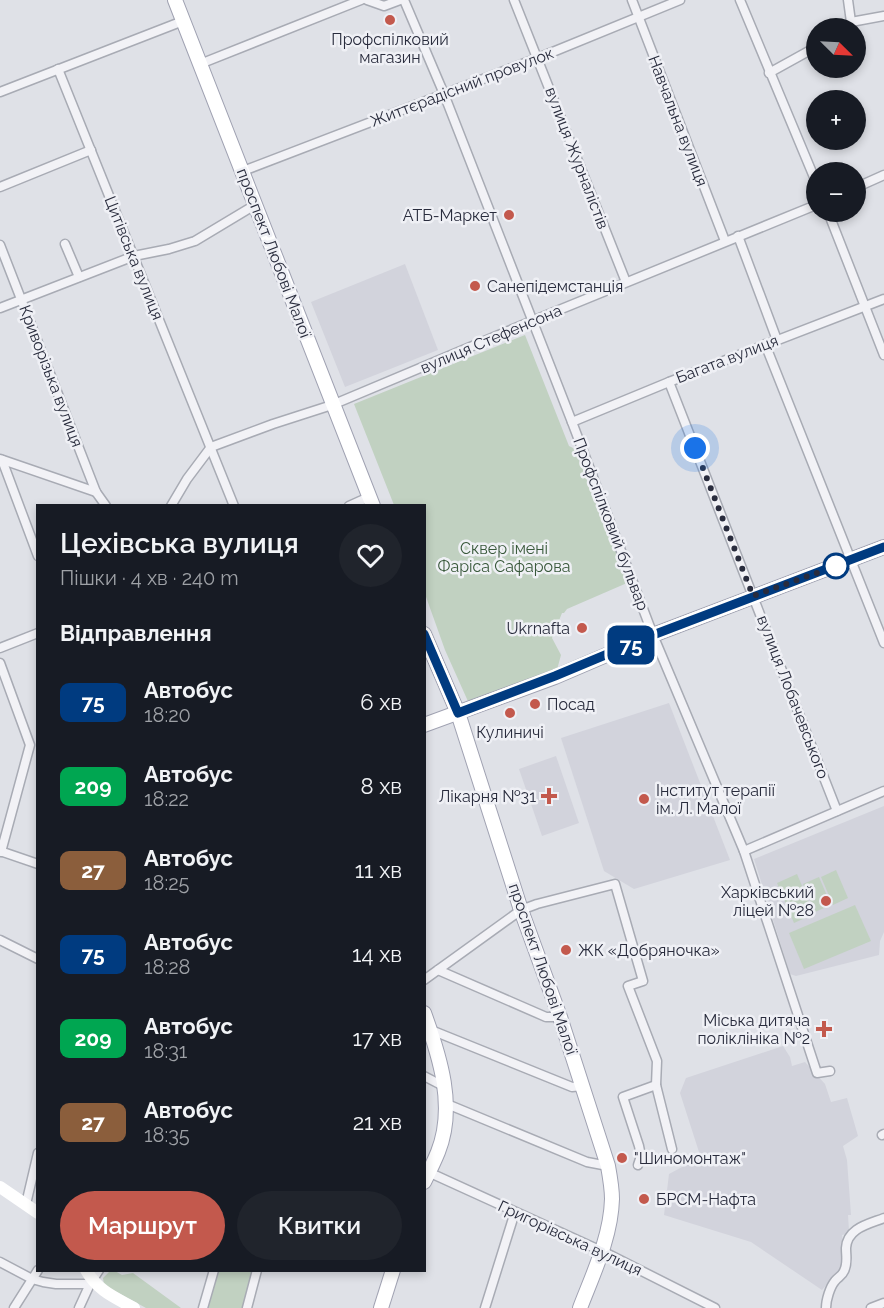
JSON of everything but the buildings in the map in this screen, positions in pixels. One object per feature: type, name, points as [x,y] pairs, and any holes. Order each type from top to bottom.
[{"type":"main road","name":"проспект Любові Малої","points":[[175,0],[371,501]]},
{"type":"main road","points":[[426,724],[884,547]]},
{"type":"main road","name":"проспект Любові Малої","points":[[426,639],[458,713],[521,910],[560,1017],[608,1166],[612,1202],[608,1227],[602,1252],[580,1308]]},
{"type":"main road","points":[[426,1018],[438,1056],[447,1104],[445,1127],[439,1151],[426,1175]]},
{"type":"main road","points":[[381,1308],[392,1272]]},
{"type":"street","points":[[200,64],[361,0]]},
{"type":"street","points":[[367,0],[384,6],[402,0]]},
{"type":"street","name":"Профспілковий бульвар","points":[[402,0],[444,94],[653,635],[744,850],[817,1073],[830,1071]]},
{"type":"street","name":"вулиця Журналістів","points":[[514,0],[626,282]]},
{"type":"street","name":"Навчальна вулиця","points":[[632,0],[725,241]]},
{"type":"street","name":"Життєрадісний провулок","points":[[243,171],[538,58],[680,0]]},
{"type":"street","points":[[740,0],[807,162]]},
{"type":"street","points":[[848,0],[851,18]]},
{"type":"street","points":[[866,19],[884,16]]},
{"type":"street","points":[[0,92],[183,21]]},
{"type":"street","points":[[769,73],[806,53]]},
{"type":"street","name":"Цитівська вулиця","points":[[58,69],[233,504]]},
{"type":"street","points":[[0,187],[91,150]]},
{"type":"street","points":[[866,183],[884,175]]},
{"type":"street","points":[[0,308],[134,256],[195,241],[255,205]]},
{"type":"street","name":"вулиця Стефенсона","points":[[211,447],[332,405],[806,209]]},
{"type":"street","points":[[832,222],[884,355]]},
{"type":"street","points":[[738,236],[777,340]]},
{"type":"street","points":[[65,244],[79,277]]},
{"type":"street","name":"Криворізька вулиця","points":[[0,245],[96,492],[105,504]]},
{"type":"street","name":"Багата вулиця","points":[[572,422],[884,299]]},
{"type":"street","points":[[765,344],[884,643]]},
{"type":"street","name":"вулиця Лобачевського","points":[[669,382],[837,811]]},
{"type":"street","points":[[172,504],[187,479],[211,447]]},
{"type":"street","points":[[1,459],[96,492]]},
{"type":"street","points":[[1,459],[36,550]]},
{"type":"street","points":[[0,648],[36,634]]},
{"type":"street","points":[[0,663],[30,745],[1,851],[36,863]]},
{"type":"street","points":[[744,850],[884,791]]},
{"type":"street","points":[[426,979],[521,910],[615,884],[643,981],[628,986],[657,1061],[656,1085],[672,1149]]},
{"type":"street","points":[[0,940],[36,958]]},
{"type":"street","points":[[438,970],[546,1017],[560,1017]]},
{"type":"street","points":[[431,1030],[572,1087],[583,1086]]},
{"type":"street","points":[[426,1077],[445,1087]]},
{"type":"street","points":[[638,1165],[641,1156],[639,1146],[622,1097],[656,1085]]},
{"type":"street","points":[[447,1104],[587,1162],[608,1166]]},
{"type":"street","points":[[26,1204],[36,1162]]},
{"type":"street","name":"Григорівська вулиця","points":[[426,1175],[515,1212],[716,1308]]},
{"type":"street","points":[[0,1187],[36,1212]]},
{"type":"street","points":[[485,1308],[515,1212]]},
{"type":"street","points":[[826,1308],[835,1281],[841,1276],[847,1263],[847,1242],[857,1228],[884,1218]]},
{"type":"street","points":[[0,1262],[32,1279],[56,1284],[92,1276]]},
{"type":"street","points":[[14,1308],[37,1272]]},
{"type":"street","points":[[203,1308],[213,1272]]},
{"type":"street","points":[[247,1308],[256,1272]]},
{"type":"street","points":[[79,1308],[92,1276]]},
{"type":"street","points":[[92,1276],[104,1292],[134,1308]]},
{"type":"street","points":[[872,1308],[884,1304]]},
{"type":"shaded area","points":[[405,264],[438,350],[345,387],[311,302]]},
{"type":"shaded area","name":"Інститут терапії ім. Л. Малої","points":[[669,703],[730,860],[634,889],[604,871],[561,738]]},
{"type":"shaded area","name":"Лікарня №31","points":[[556,756],[579,823],[542,836],[519,769]]},
{"type":"shaded area","name":"Харківський ліцей №28","points":[[884,806],[884,932],[880,941],[879,955],[796,976],[790,974],[754,859]]},
{"type":"shaded area","points":[[783,1046],[790,1057],[792,1066],[805,1062],[825,1084],[831,1102],[847,1098],[858,1136],[843,1146],[847,1160],[851,1215],[848,1215],[849,1231],[842,1235],[846,1262],[822,1290],[751,1242],[664,1215],[669,1174],[697,1159],[699,1152],[680,1093],[686,1078]]},
{"type":"green space","name":"Сквер імені Фаріса Сафарова","points":[[525,335],[569,446],[575,449],[608,534],[611,534],[627,583],[562,613],[552,638],[561,655],[555,677],[471,708],[445,650],[426,597],[426,504],[394,504],[354,404]]},
{"type":"green space","points":[[836,870],[848,898],[833,905],[821,877]]},
{"type":"green space","points":[[797,874],[814,914],[794,923],[777,883]]},
{"type":"green space","points":[[819,877],[831,905],[815,912],[803,884]]},
{"type":"green space","points":[[855,905],[871,941],[804,969],[789,933]]},
{"type":"green space","points":[[109,1272],[122,1275],[133,1273],[181,1308],[146,1308],[104,1285],[103,1278]]},
{"type":"green space","points":[[217,1272],[254,1272],[243,1308],[206,1308]]},
{"type":"bus line","name":"75","points":[[426,639],[458,713],[753,596],[884,547]]},
{"type":"place","name":"Профспілковий магазин","points":[[390,20]]},
{"type":"place","name":"АТБ-Маркет","points":[[509,215]]},
{"type":"place","name":"Санепідемстанція","points":[[475,286]]},
{"type":"place","name":"Ukrnafta","points":[[582,628]]},
{"type":"place","name":"Посад","points":[[535,704]]},
{"type":"place","name":"Кулиничі","points":[[510,713]]},
{"type":"place","name":"Лікарня №31","points":[[549,796]]},
{"type":"place","name":"Інститут терапії ім. Л. Малої","points":[[644,799]]},
{"type":"place","name":"Харківський ліцей №28","points":[[826,901]]},
{"type":"place","name":"ЖК «Добряночка»","points":[[566,950]]},
{"type":"place","name":"Міська дитяча поліклініка №2","points":[[824,1029]]},
{"type":"place","name":"\"Шиномонтаж\"","points":[[622,1158]]},
{"type":"place","name":"БРСМ-Нафта","points":[[644,1199]]},
{"type":"route","points":[[695,448],[753,596],[836,566]]}]
